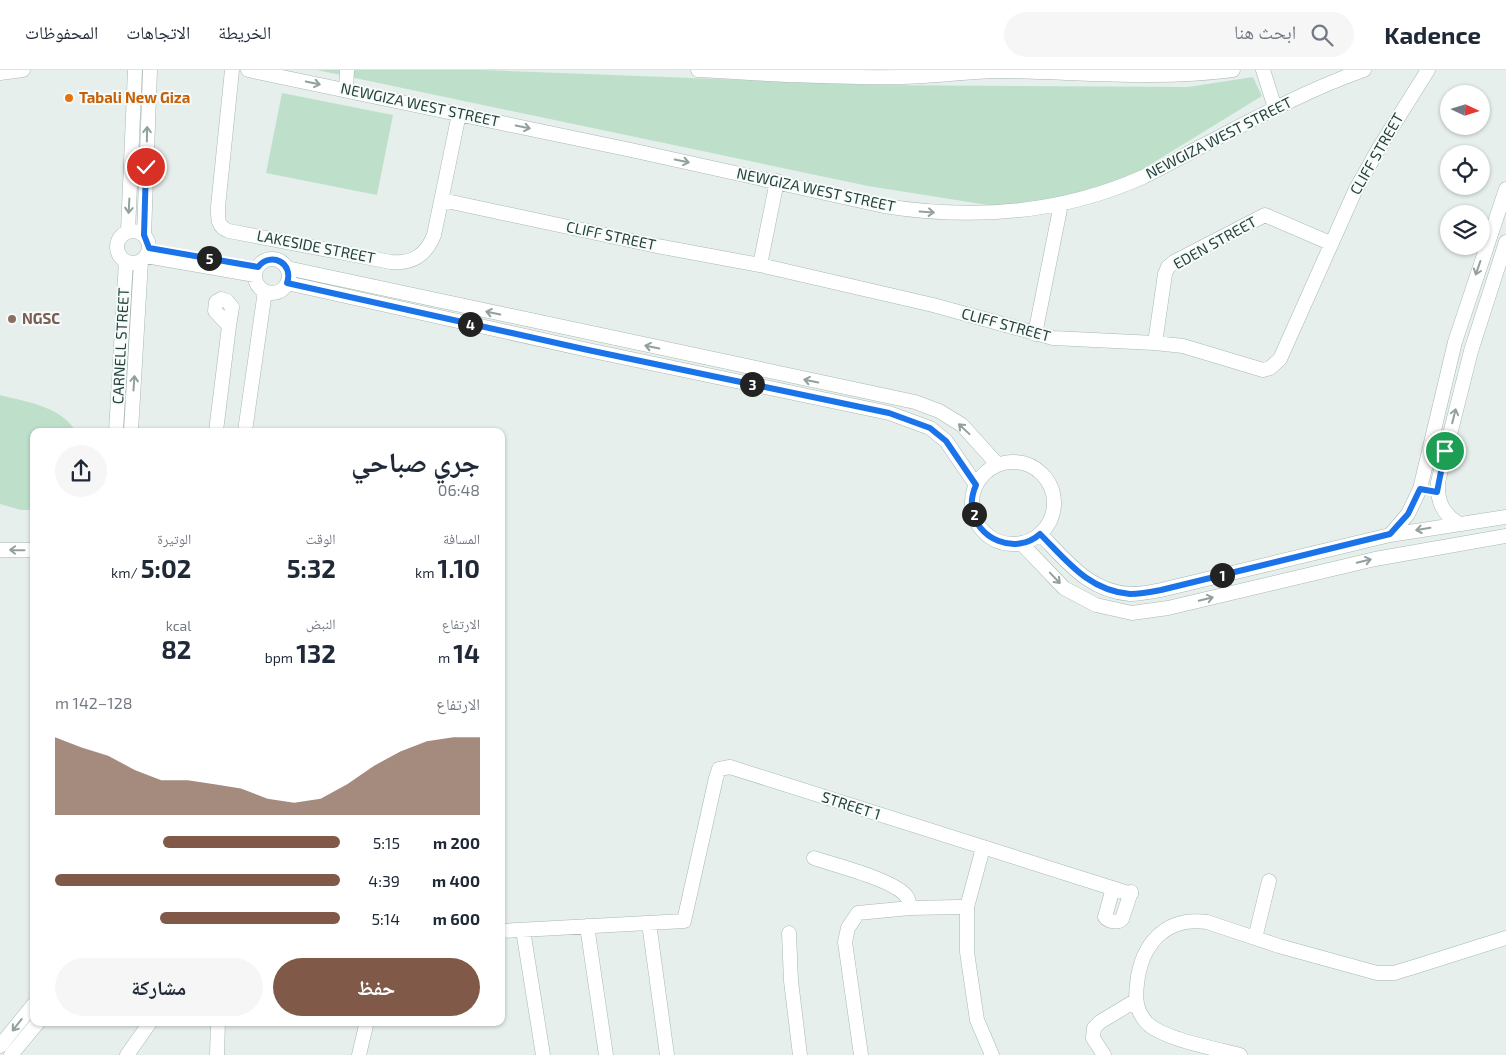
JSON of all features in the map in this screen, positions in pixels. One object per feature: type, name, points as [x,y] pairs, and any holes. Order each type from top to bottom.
[{"type":"street","points":[[0,73],[23,70]]},
{"type":"street","points":[[128,231],[135,70]]},
{"type":"street","name":"CARNELL STREET","points":[[131,428],[145,250],[150,70]]},
{"type":"street","name":"LAKESIDE STREET","points":[[232,70],[218,207],[218,222],[223,229],[402,263],[413,260],[423,254],[430,246],[434,235],[459,114]]},
{"type":"street","name":"NEWGIZA WEST STREET","points":[[248,70],[917,211],[984,214],[1016,212],[1061,204],[1113,189],[1144,176],[1274,108],[1334,80],[1364,70]]},
{"type":"street","points":[[346,90],[347,70]]},
{"type":"street","points":[[698,70],[901,77],[1000,71],[1197,75],[1233,70]]},
{"type":"street","points":[[1263,70],[1274,108]]},
{"type":"street","name":"CLIFF STREET","points":[[442,200],[657,246],[760,265],[933,305],[1035,334],[1068,339],[1154,343],[1205,352],[1256,369],[1270,368],[1280,359],[1355,191],[1379,148],[1428,70]]},
{"type":"street","points":[[134,98],[148,98]]},
{"type":"street","points":[[760,265],[776,182]]},
{"type":"street","points":[[1390,534],[1408,514],[1420,489],[1455,342],[1506,190]]},
{"type":"street","points":[[1035,334],[1061,204]]},
{"type":"street","name":"EDEN STREET","points":[[1154,343],[1165,274],[1168,267],[1174,262],[1265,215],[1271,216],[1330,244]]},
{"type":"street","points":[[128,231],[136,231],[145,250],[134,263],[126,261],[119,256],[117,249],[120,237],[128,231]]},
{"type":"street","points":[[1459,524],[1444,512],[1439,503],[1437,492],[1443,459],[1471,351],[1506,242]]},
{"type":"street","points":[[145,250],[257,271]]},
{"type":"street","points":[[273,259],[282,262],[287,268],[289,275],[287,283],[279,290],[273,292],[265,291],[258,284],[257,271],[264,261],[273,259]]},
{"type":"street","name":"CARNELL STREET","points":[[116,428],[126,261]]},
{"type":"street","points":[[287,268],[914,402],[939,411],[962,425],[997,464]]},
{"type":"street","points":[[287,283],[598,352],[889,413],[930,428],[946,441],[976,485]]},
{"type":"street","points":[[245,428],[265,291]]},
{"type":"street","points":[[216,428],[229,326]]},
{"type":"street","points":[[1010,461],[1024,462],[1036,468],[1046,478],[1052,489],[1054,503],[1052,516],[1046,528],[1040,534],[1020,543],[1001,543],[990,538],[981,530],[975,520],[972,496],[976,485],[982,475],[997,464],[1010,461]]},
{"type":"street","points":[[1420,489],[1437,492]]},
{"type":"street","points":[[1040,534],[1080,575],[1104,588],[1131,594],[1161,590],[1390,534],[1506,517]]},
{"type":"street","points":[[1020,543],[1064,588],[1096,606],[1132,613],[1168,608],[1375,559],[1506,536]]},
{"type":"street","points":[[0,550],[30,550]]},
{"type":"street","points":[[1287,560],[1292,578]]},
{"type":"street","name":"STREET 1","points":[[649,923],[684,921],[719,769],[730,767],[1131,893],[1122,919],[1116,922],[1108,920],[1106,917],[1113,888]]},
{"type":"street","points":[[983,848],[967,908],[967,952],[977,1020],[992,1055]]},
{"type":"street","points":[[814,858],[879,879],[900,890],[908,897],[910,908]]},
{"type":"street","points":[[1255,938],[1269,882]]},
{"type":"street","points":[[860,1055],[845,942],[848,928],[858,913],[910,908],[967,908]]},
{"type":"street","points":[[1240,1055],[1168,1035],[1147,1023],[1139,1012],[1135,1001],[1139,969],[1146,949],[1162,932],[1172,926],[1183,922],[1201,921],[1377,973],[1417,966],[1506,938]]},
{"type":"street","points":[[505,931],[649,923],[667,1055]]},
{"type":"street","points":[[587,926],[606,1055]]},
{"type":"street","points":[[523,930],[543,1055]]},
{"type":"street","points":[[789,933],[800,1055]]},
{"type":"street","points":[[1104,1055],[1093,1038],[1094,1028],[1100,1022],[1135,1001]]},
{"type":"street","points":[[0,1046],[30,1009]]},
{"type":"street","points":[[11,1055],[35,1026]]},
{"type":"street","points":[[127,1055],[147,1026]]},
{"type":"street","points":[[217,1055],[218,1026]]},
{"type":"street","points":[[359,1055],[366,1026]]},
{"type":"green space","points":[[317,70],[483,70],[875,85],[1188,87],[1253,77],[1262,96],[1099,196],[1000,207],[868,186]]},
{"type":"green space","points":[[282,93],[393,115],[377,195],[266,173]]},
{"type":"green space","points":[[0,395],[52,410],[69,422],[74,428],[30,428],[30,510],[21,510],[0,504]]},
{"type":"place","name":"Tabali New Giza","points":[[69,98]]},
{"type":"place","name":"NGSC","points":[[12,319]]},
{"type":"route","points":[[146,167],[144,235],[147,238],[149,248],[258,267],[269,259],[278,260],[287,268],[289,275],[287,283],[588,350],[889,413],[911,420],[930,428],[946,441],[976,485],[972,496],[975,520],[981,530],[990,538],[1001,543],[1013,544],[1025,542],[1040,534],[1080,575],[1104,588],[1131,594],[1161,590],[1390,534],[1400,526],[1408,514],[1420,489],[1437,492],[1445,451]]}]
